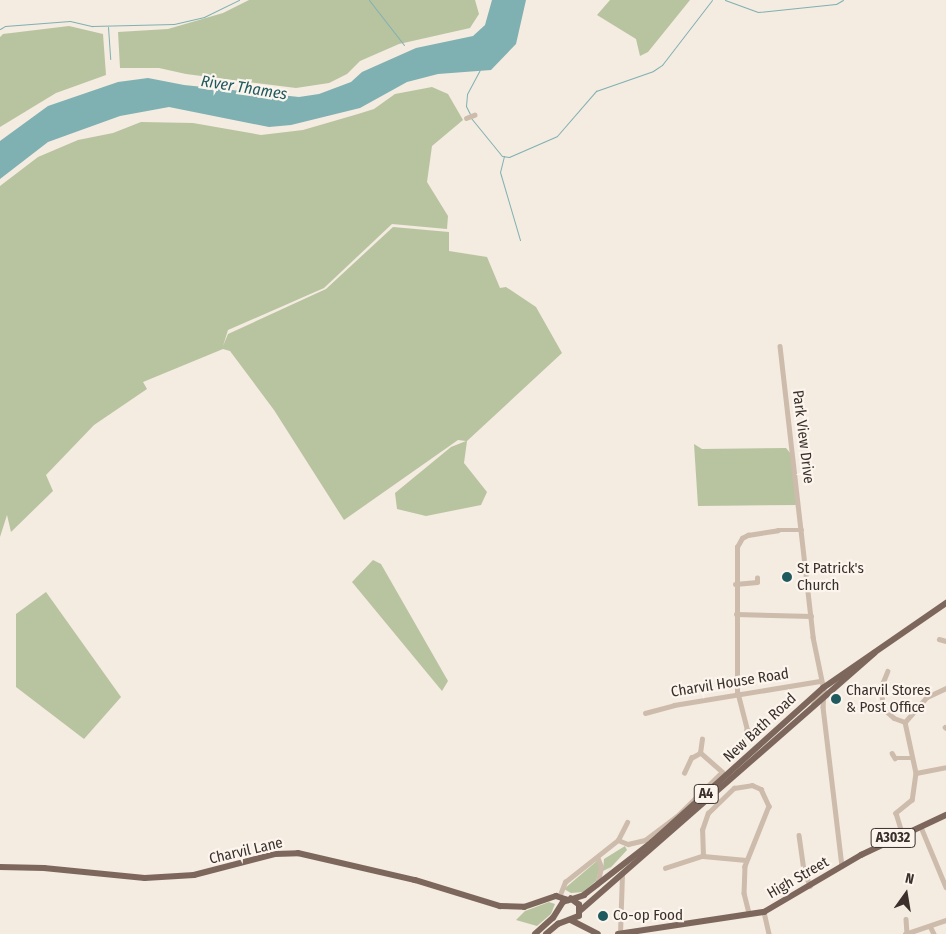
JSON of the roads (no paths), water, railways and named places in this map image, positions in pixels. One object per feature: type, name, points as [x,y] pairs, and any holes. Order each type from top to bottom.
[{"type":"main road","name":"New Bath Road","points":[[568,900],[584,895],[686,812],[823,688],[946,602]]},
{"type":"main road","name":"New Bath Road","points":[[580,912],[809,709],[877,652]]},
{"type":"main road","name":"A3032","points":[[842,866],[902,833],[921,827],[946,815]]},
{"type":"main road","name":"Charvil Lane","points":[[0,867],[44,868],[145,878],[194,875],[275,854],[298,853],[415,880],[500,906],[524,907],[550,898],[559,897],[568,900]]},
{"type":"main road","name":"High Street","points":[[619,934],[764,912],[842,866]]},
{"type":"main road","points":[[550,898],[560,908],[562,917],[598,934]]},
{"type":"main road","points":[[568,900],[577,902],[587,928]]},
{"type":"main road","name":"A4","points":[[534,934],[568,900]]},
{"type":"main road","name":"A4","points":[[546,934],[580,912]]},
{"type":"street","points":[[466,118],[474,115]]},
{"type":"street","name":"Park View Drive","points":[[780,346],[811,616],[823,688],[823,707],[842,866]]},
{"type":"street","points":[[748,730],[738,695],[735,561],[742,538],[778,530],[802,530]]},
{"type":"street","points":[[735,584],[757,582]]},
{"type":"street","points":[[736,614],[811,616]]},
{"type":"street","points":[[939,639],[946,641]]},
{"type":"street","points":[[888,671],[882,688],[884,709],[894,718],[906,722]]},
{"type":"street","name":"Charvil House Road","points":[[645,713],[674,705],[821,681]]},
{"type":"street","points":[[809,709],[823,688]]},
{"type":"street","points":[[861,692],[882,688]]},
{"type":"street","points":[[902,833],[896,813],[912,800],[916,773],[906,722],[925,695],[946,688]]},
{"type":"street","points":[[816,704],[823,707]]},
{"type":"street","points":[[700,753],[702,739]]},
{"type":"street","points":[[684,773],[691,758],[700,753]]},
{"type":"street","points":[[618,840],[628,844],[645,840],[676,816],[722,772],[700,753]]},
{"type":"street","points":[[892,765],[893,755],[912,758]]},
{"type":"street","points":[[916,773],[946,767]]},
{"type":"street","points":[[704,856],[702,830],[708,813],[734,788],[752,785],[762,789],[769,806],[746,860],[744,882],[749,914]]},
{"type":"street","points":[[559,897],[565,882],[598,858],[618,840],[627,822]]},
{"type":"street","points":[[921,827],[946,888]]},
{"type":"street","points":[[799,835],[797,843],[810,886]]},
{"type":"street","points":[[665,868],[704,856],[746,860]]},
{"type":"street","points":[[597,885],[600,867],[598,858]]},
{"type":"street","points":[[796,872],[804,870]]},
{"type":"street","points":[[619,934],[620,883],[622,875]]},
{"type":"street","points":[[764,912],[769,934]]},
{"type":"street","points":[[906,919],[906,934],[946,920]]},
{"type":"street","points":[[930,926],[934,934]]},
{"type":"water","points":[[492,0],[526,0],[516,44],[491,70],[438,74],[407,82],[360,108],[291,125],[269,127],[169,107],[120,116],[48,142],[0,179],[0,141],[48,106],[118,82],[148,78],[184,85],[299,97],[319,94],[351,82],[362,72],[416,48],[473,36],[485,25]]},
{"type":"waterway","points":[[0,29],[5,26],[70,21],[92,26],[174,24],[204,17],[239,0]]},
{"type":"waterway","points":[[369,0],[404,45]]},
{"type":"waterway","points":[[471,118],[502,156],[509,157],[557,136],[596,91],[653,71],[662,65],[712,0]]},
{"type":"waterway","points":[[725,0],[758,12],[836,4],[843,0]]},
{"type":"waterway","points":[[108,27],[110,59]]},
{"type":"waterway","points":[[470,114],[466,106],[467,94],[480,70]]},
{"type":"waterway","points":[[504,156],[500,172],[520,240]]},
{"type":"place","name":"St Patrick's Church","points":[[787,577]]},
{"type":"place","name":"Charvil Stores & Post Office","points":[[836,699]]},
{"type":"place","name":"Co-op Food","points":[[603,916]]},
{"type":"water label","name":"River Thames","points":[[244,88]]}]
